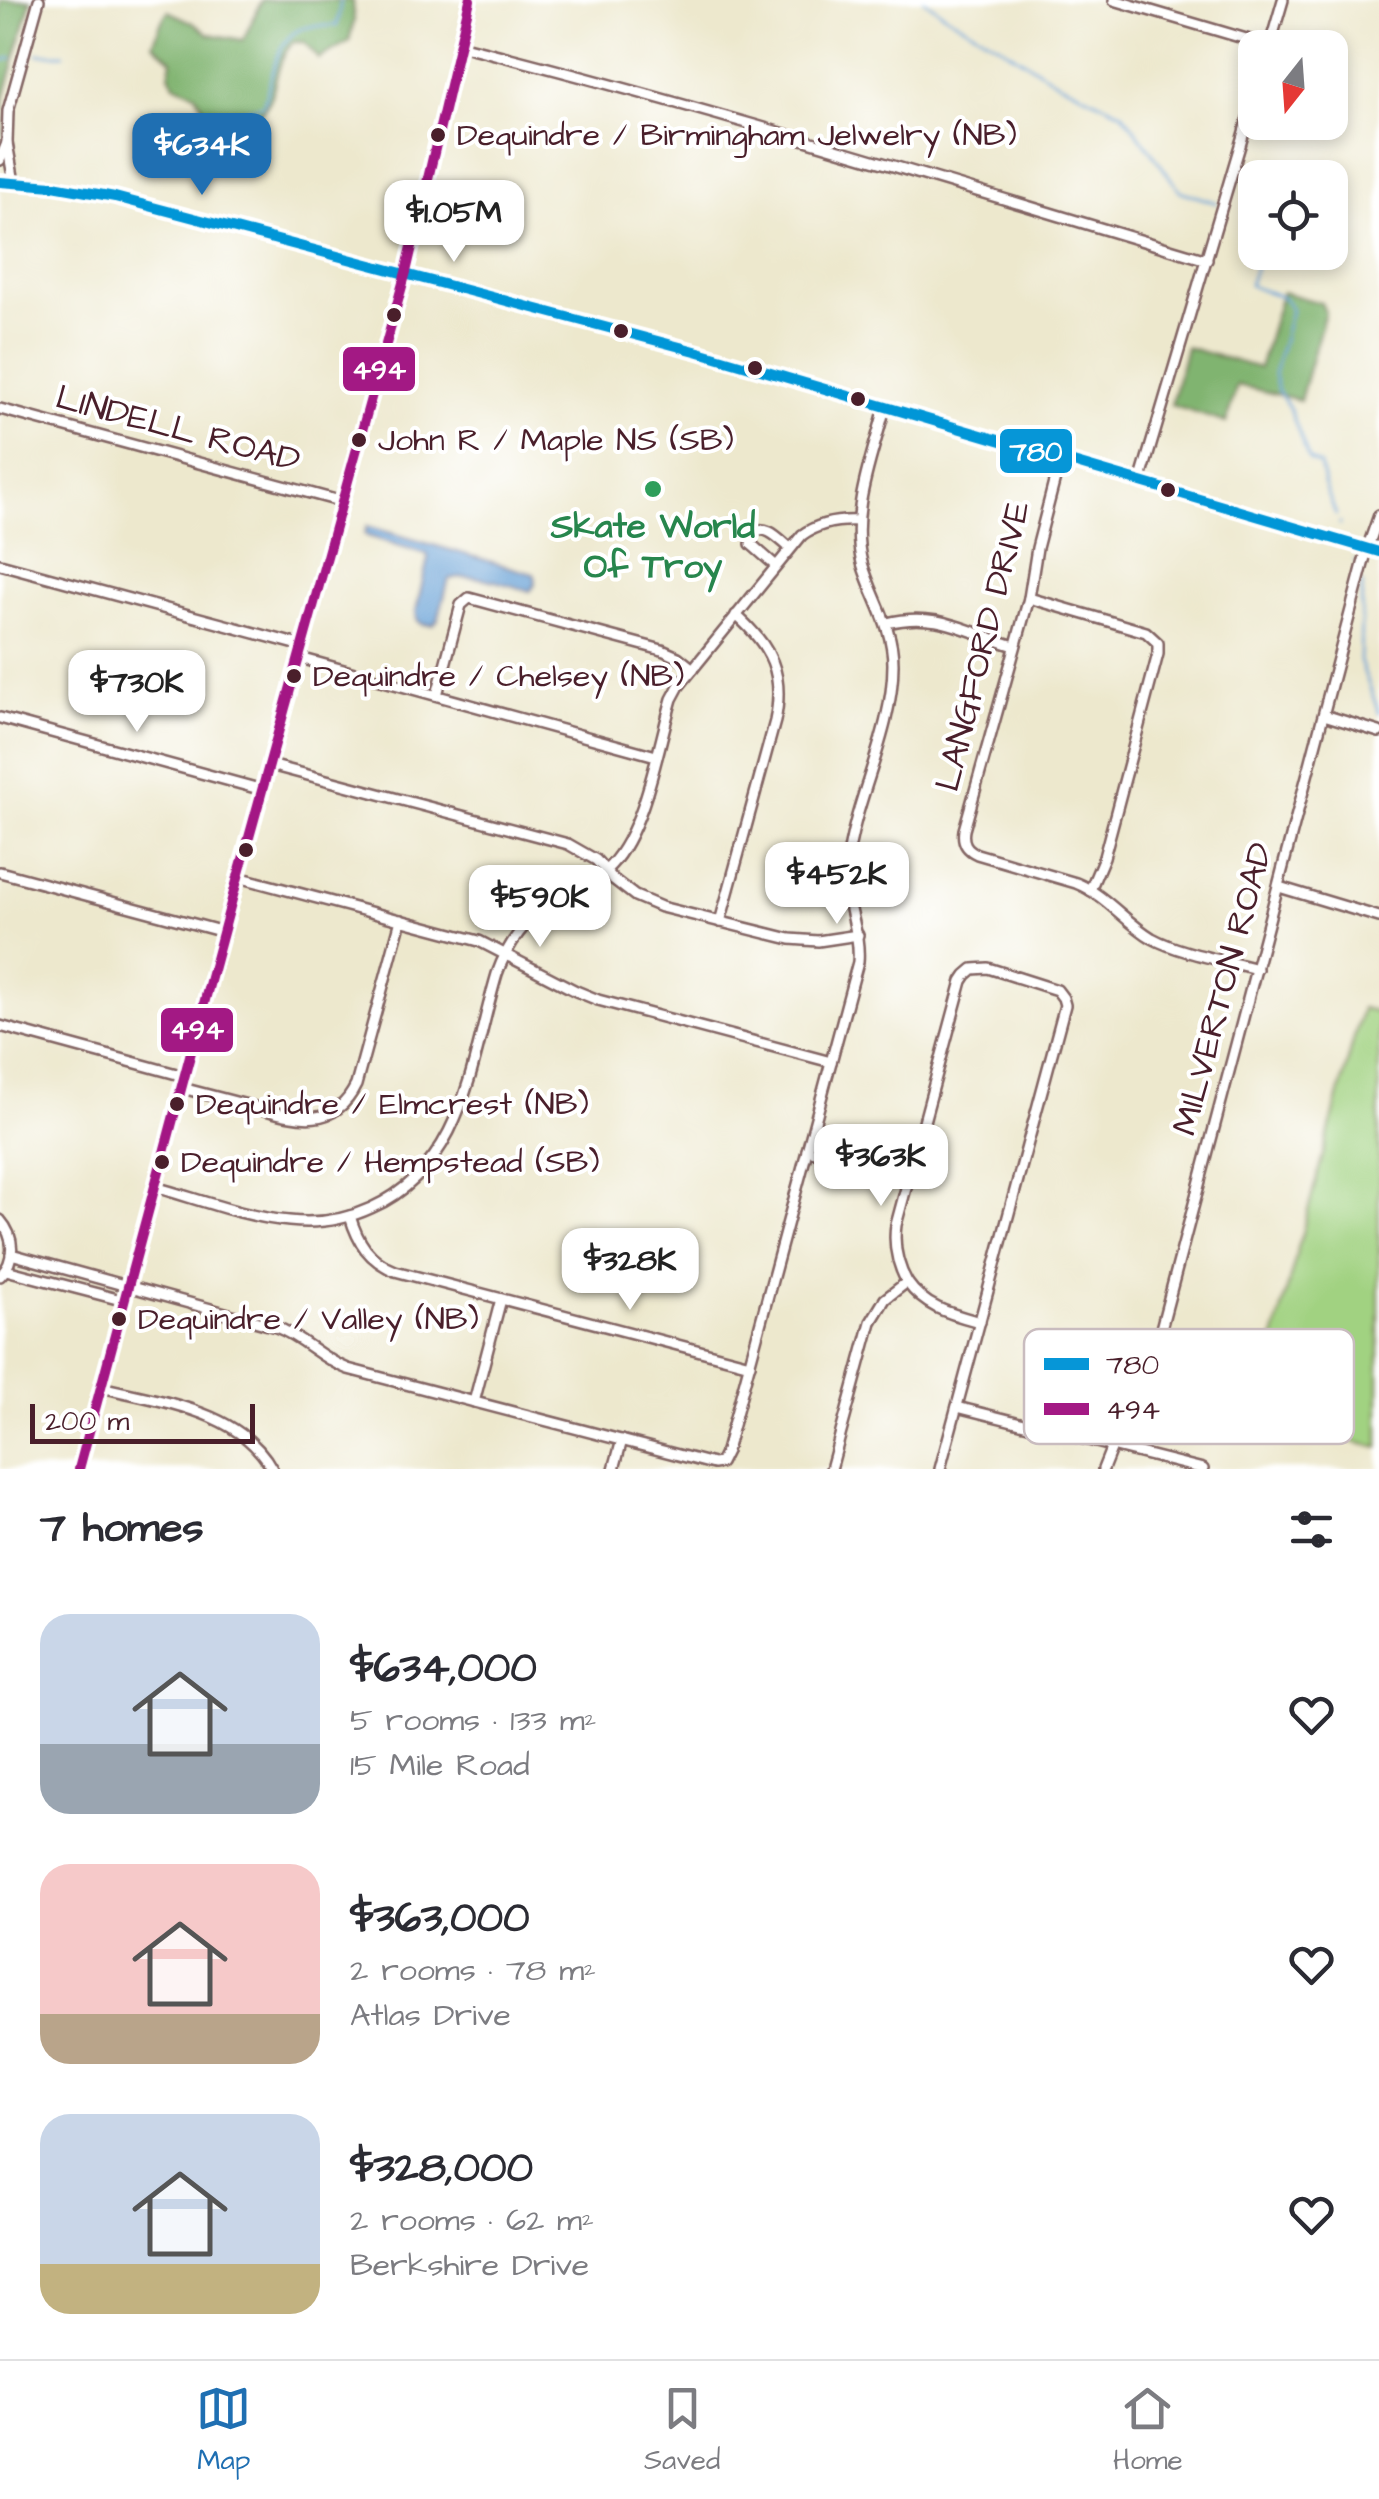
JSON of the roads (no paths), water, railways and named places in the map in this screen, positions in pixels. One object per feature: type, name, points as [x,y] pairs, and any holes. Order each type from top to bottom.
[{"type":"main road","points":[[78,1469],[406,272],[470,0]]},
{"type":"main road","points":[[0,182],[115,196],[406,272],[699,352],[1373,550]]},
{"type":"street","points":[[14,182],[6,143],[8,110],[39,0]]},
{"type":"street","points":[[1114,0],[1238,38]]},
{"type":"street","points":[[1274,30],[1283,0]]},
{"type":"street","points":[[459,45],[623,88],[1207,260]]},
{"type":"street","points":[[1140,482],[1242,140]]},
{"type":"street","points":[[0,160],[6,143]]},
{"type":"street","points":[[7,1266],[129,1287],[276,1327],[340,1366],[720,1463],[858,962],[858,935],[846,876],[850,847],[890,697],[893,663],[887,623],[862,562],[858,520],[885,406]]},
{"type":"street","name":"LINDELL ROAD","points":[[0,410],[342,502]]},
{"type":"street","name":"LANGFORD DRIVE","points":[[1060,458],[1036,548],[1029,598],[963,837],[966,848],[977,854],[1090,890]]},
{"type":"street","name":"MILVERTON ROAD","points":[[1161,1329],[1324,715],[1373,550],[1379,515]]},
{"type":"street","points":[[154,1188],[276,1220],[312,1222],[350,1216],[381,1204],[428,1167],[457,1118],[506,954],[536,914],[588,884],[622,851],[633,832],[672,699],[802,535],[833,521],[858,520]]},
{"type":"street","points":[[776,566],[751,544],[753,532],[767,530],[790,548]]},
{"type":"street","points":[[0,564],[656,756]]},
{"type":"street","points":[[437,695],[462,606],[469,598],[662,650],[693,668]]},
{"type":"street","points":[[1029,598],[1146,632],[1155,638],[1159,649],[1104,856],[1090,890],[1161,942],[1257,969]]},
{"type":"street","points":[[720,922],[779,696],[769,652],[756,632],[736,615]]},
{"type":"street","points":[[887,623],[926,618],[1015,646]]},
{"type":"street","points":[[1324,715],[1379,732]]},
{"type":"street","points":[[0,718],[264,790]]},
{"type":"street","points":[[270,765],[568,844],[584,852],[646,902],[790,940],[818,941],[858,935]]},
{"type":"street","points":[[0,872],[224,932]]},
{"type":"street","points":[[238,876],[479,941],[598,1000],[831,1062]]},
{"type":"street","points":[[1279,887],[1379,916]]},
{"type":"street","points":[[0,1026],[294,1117],[316,1118],[339,1108],[356,1085],[402,920]]},
{"type":"street","points":[[940,1469],[957,1407],[1064,1012],[1064,998],[1057,990],[988,968],[973,969],[962,982],[894,1238],[897,1260],[916,1294],[931,1306],[980,1322]]},
{"type":"street","points":[[808,1150],[910,1177]]},
{"type":"street","points":[[350,1216],[362,1246],[395,1272],[750,1364]]},
{"type":"street","points":[[0,1220],[10,1236],[7,1266]]},
{"type":"street","points":[[7,1266],[125,1302]]},
{"type":"street","points":[[831,1469],[871,1322],[885,1299],[907,1282]]},
{"type":"street","points":[[474,1402],[501,1299]]},
{"type":"street","points":[[101,1386],[218,1419],[252,1441],[272,1469]]},
{"type":"street","points":[[957,1407],[1024,1424]]},
{"type":"street","points":[[614,1469],[622,1440]]},
{"type":"street","points":[[1104,1444],[1204,1469]]},
{"type":"street","name":"MILVERTON ROAD","points":[[1104,1469],[1112,1446]]},
{"type":"water","points":[[367,526],[534,574],[535,583],[530,591],[480,578],[449,579],[438,620],[433,625],[421,624],[416,611],[427,554],[367,536]]},
{"type":"waterway","points":[[217,111],[234,113],[263,105],[276,61],[287,40],[304,28],[337,25],[341,0]]},
{"type":"waterway","points":[[924,0],[1056,81],[1123,113],[1180,191],[1217,203]]},
{"type":"waterway","points":[[38,54],[64,54]]},
{"type":"waterway","points":[[0,61],[12,58]]},
{"type":"waterway","points":[[1254,270],[1249,285],[1279,296],[1291,310],[1274,374],[1309,460],[1320,465],[1336,515]]},
{"type":"waterway","points":[[1362,583],[1360,661],[1379,713]]},
{"type":"place","name":"Dequindre / Birmingham Jelwelry (NB)","points":[[438,135]]},
{"type":"place","name":"John R / Maple NS (SB)","points":[[359,440]]},
{"type":"place","name":"Skate World Of Troy","points":[[653,489]]},
{"type":"place","name":"Dequindre / Chelsey (NB)","points":[[294,676]]},
{"type":"place","name":"Dequindre / Elmcrest (NB)","points":[[177,1104]]},
{"type":"place","name":"Dequindre / Hempstead (SB)","points":[[162,1162]]},
{"type":"place","name":"Dequindre / Valley (NB)","points":[[119,1319]]}]
